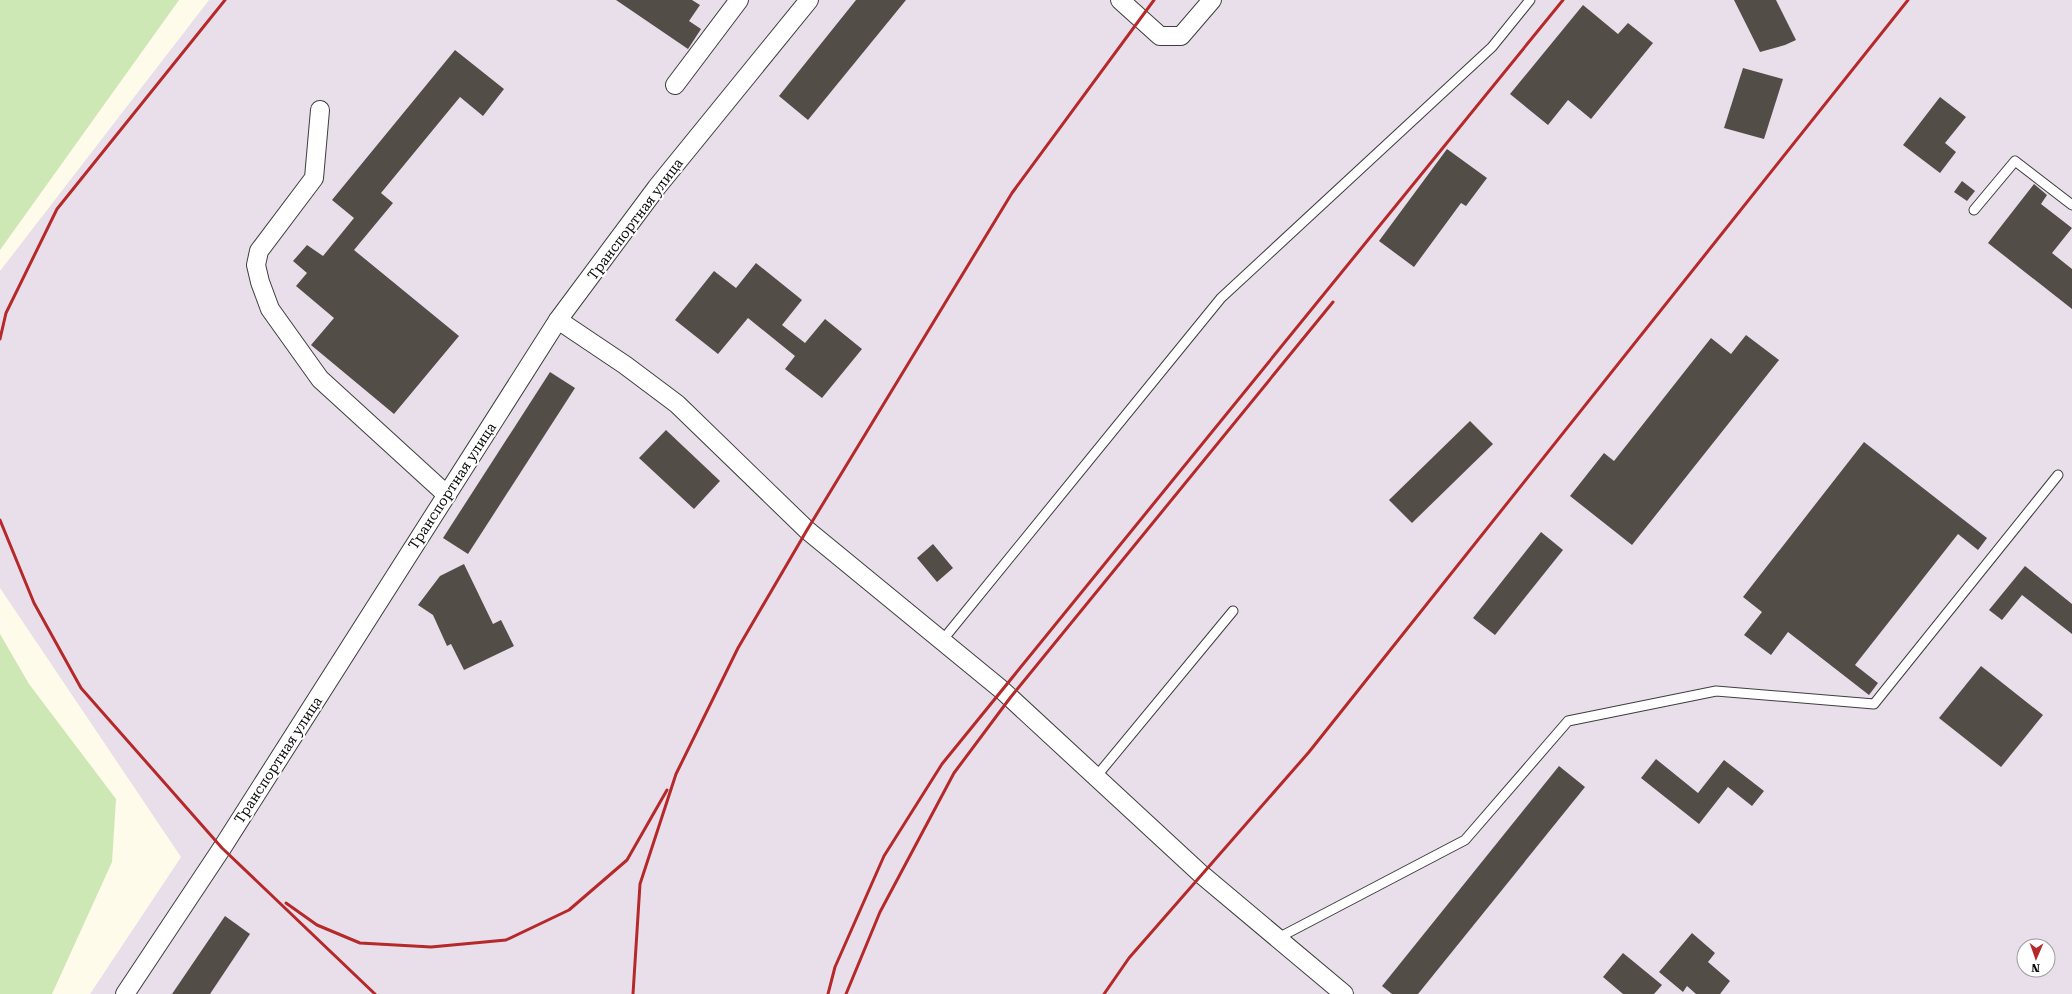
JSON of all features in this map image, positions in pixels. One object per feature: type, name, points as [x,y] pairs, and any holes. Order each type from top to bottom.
[{"type":"street","points":[[675,85],[740,0]]},
{"type":"street","name":"Транспортная улица","points":[[125,994],[222,848],[558,320],[657,187],[809,0]]},
{"type":"street","points":[[1120,0],[1160,36],[1181,36],[1212,0]]},
{"type":"street","points":[[320,110],[314,178],[259,251],[256,265],[260,282],[270,309],[320,379],[447,495]]},
{"type":"street","points":[[558,320],[625,364],[677,404],[807,530],[941,642],[1002,690],[1095,778],[1201,874],[1344,994]]},
{"type":"lane","points":[[941,642],[1221,298],[1492,47],[1530,0]]},
{"type":"lane","points":[[1974,210],[2015,161],[2072,205]]},
{"type":"lane","points":[[1278,938],[1465,840],[1568,721],[1716,692],[1874,704],[2058,475]]},
{"type":"lane","points":[[1095,778],[1233,611]]},
{"type":"shaded area","points":[[209,0],[2072,0],[2072,994],[90,994],[181,857],[0,588],[0,271]]},
{"type":"green space","points":[[0,0],[179,0],[0,250]]},
{"type":"green space","points":[[0,634],[29,684],[116,799],[112,862],[52,994],[0,994]]},
{"type":"building","points":[[616,0],[692,0],[700,5],[689,21],[701,29],[688,49]]},
{"type":"building","points":[[856,0],[906,0],[808,120],[779,96]]},
{"type":"building","points":[[1734,0],[1776,0],[1796,40],[1785,45],[1760,52]]},
{"type":"building","points":[[1583,5],[1618,34],[1628,23],[1653,43],[1591,119],[1568,100],[1548,125],[1510,94]]},
{"type":"building","points":[[455,50],[504,89],[483,116],[460,97],[381,193],[393,203],[354,250],[459,336],[394,414],[311,345],[334,318],[296,286],[307,273],[293,261],[307,245],[323,256],[354,218],[332,200]]},
{"type":"building","points":[[1743,68],[1783,79],[1764,139],[1724,128]]},
{"type":"building","points":[[1940,97],[1966,117],[1945,143],[1956,152],[1940,173],[1903,145]]},
{"type":"building","points":[[1447,149],[1487,178],[1466,206],[1461,203],[1414,267],[1379,241]]},
{"type":"building","points":[[1962,181],[1975,191],[1967,201],[1954,192]]},
{"type":"building","points":[[2034,184],[2047,195],[2041,204],[2072,228],[2052,253],[2072,269],[2072,309],[1988,243]]},
{"type":"building","points":[[756,263],[802,300],[782,325],[805,343],[825,319],[862,349],[822,398],[785,369],[795,356],[748,318],[718,354],[675,320],[714,271],[736,288]]},
{"type":"building","points":[[1746,335],[1779,360],[1632,545],[1570,496],[1604,453],[1614,461],[1711,338],[1731,354]]},
{"type":"building","points":[[550,372],[575,388],[468,554],[443,538]]},
{"type":"building","points":[[1470,421],[1493,444],[1412,523],[1389,500]]},
{"type":"building","points":[[666,430],[720,481],[694,509],[639,458]]},
{"type":"building","points":[[1864,442],[1987,538],[1978,550],[1958,534],[1855,665],[1878,683],[1869,695],[1788,632],[1771,655],[1744,635],[1762,612],[1743,597]]},
{"type":"building","points":[[1541,532],[1563,550],[1495,635],[1473,618]]},
{"type":"building","points":[[933,544],[953,568],[937,582],[917,558]]},
{"type":"building","points":[[464,564],[493,624],[501,620],[514,646],[464,670],[451,644],[447,646],[433,615],[418,605],[440,576]]},
{"type":"building","points":[[2025,566],[2072,604],[2072,634],[2022,595],[2002,620],[1989,610]]},
{"type":"building","points":[[1981,666],[2043,715],[2001,767],[1939,718]]},
{"type":"building","points":[[1656,759],[1698,793],[1724,760],[1764,791],[1752,806],[1728,787],[1699,824],[1641,778]]},
{"type":"building","points":[[1559,766],[1585,787],[1418,994],[1392,994],[1382,986]]},
{"type":"building","points":[[225,916],[250,934],[210,994],[172,994]]},
{"type":"building","points":[[1692,933],[1715,953],[1708,962],[1730,981],[1720,994],[1696,994],[1687,986],[1683,992],[1659,972]]},
{"type":"building","points":[[1623,953],[1662,985],[1654,994],[1623,994],[1603,977]]},
{"type":"railway","points":[[0,339],[6,313],[57,209],[225,0]]},
{"type":"railway","points":[[633,994],[640,884],[676,774],[738,648],[807,530],[1012,193],[1154,0]]},
{"type":"railway","points":[[828,994],[835,967],[884,856],[942,764],[1563,0]]},
{"type":"railway","points":[[1104,994],[1129,958],[1309,752],[1908,0]]},
{"type":"railway","points":[[846,994],[880,912],[954,773],[1010,698],[1333,302]]},
{"type":"railway","points":[[0,520],[34,603],[81,688],[222,848],[375,994]]},
{"type":"railway","points":[[286,903],[317,925],[360,943],[431,947],[506,940],[569,910],[627,860],[667,790]]}]
